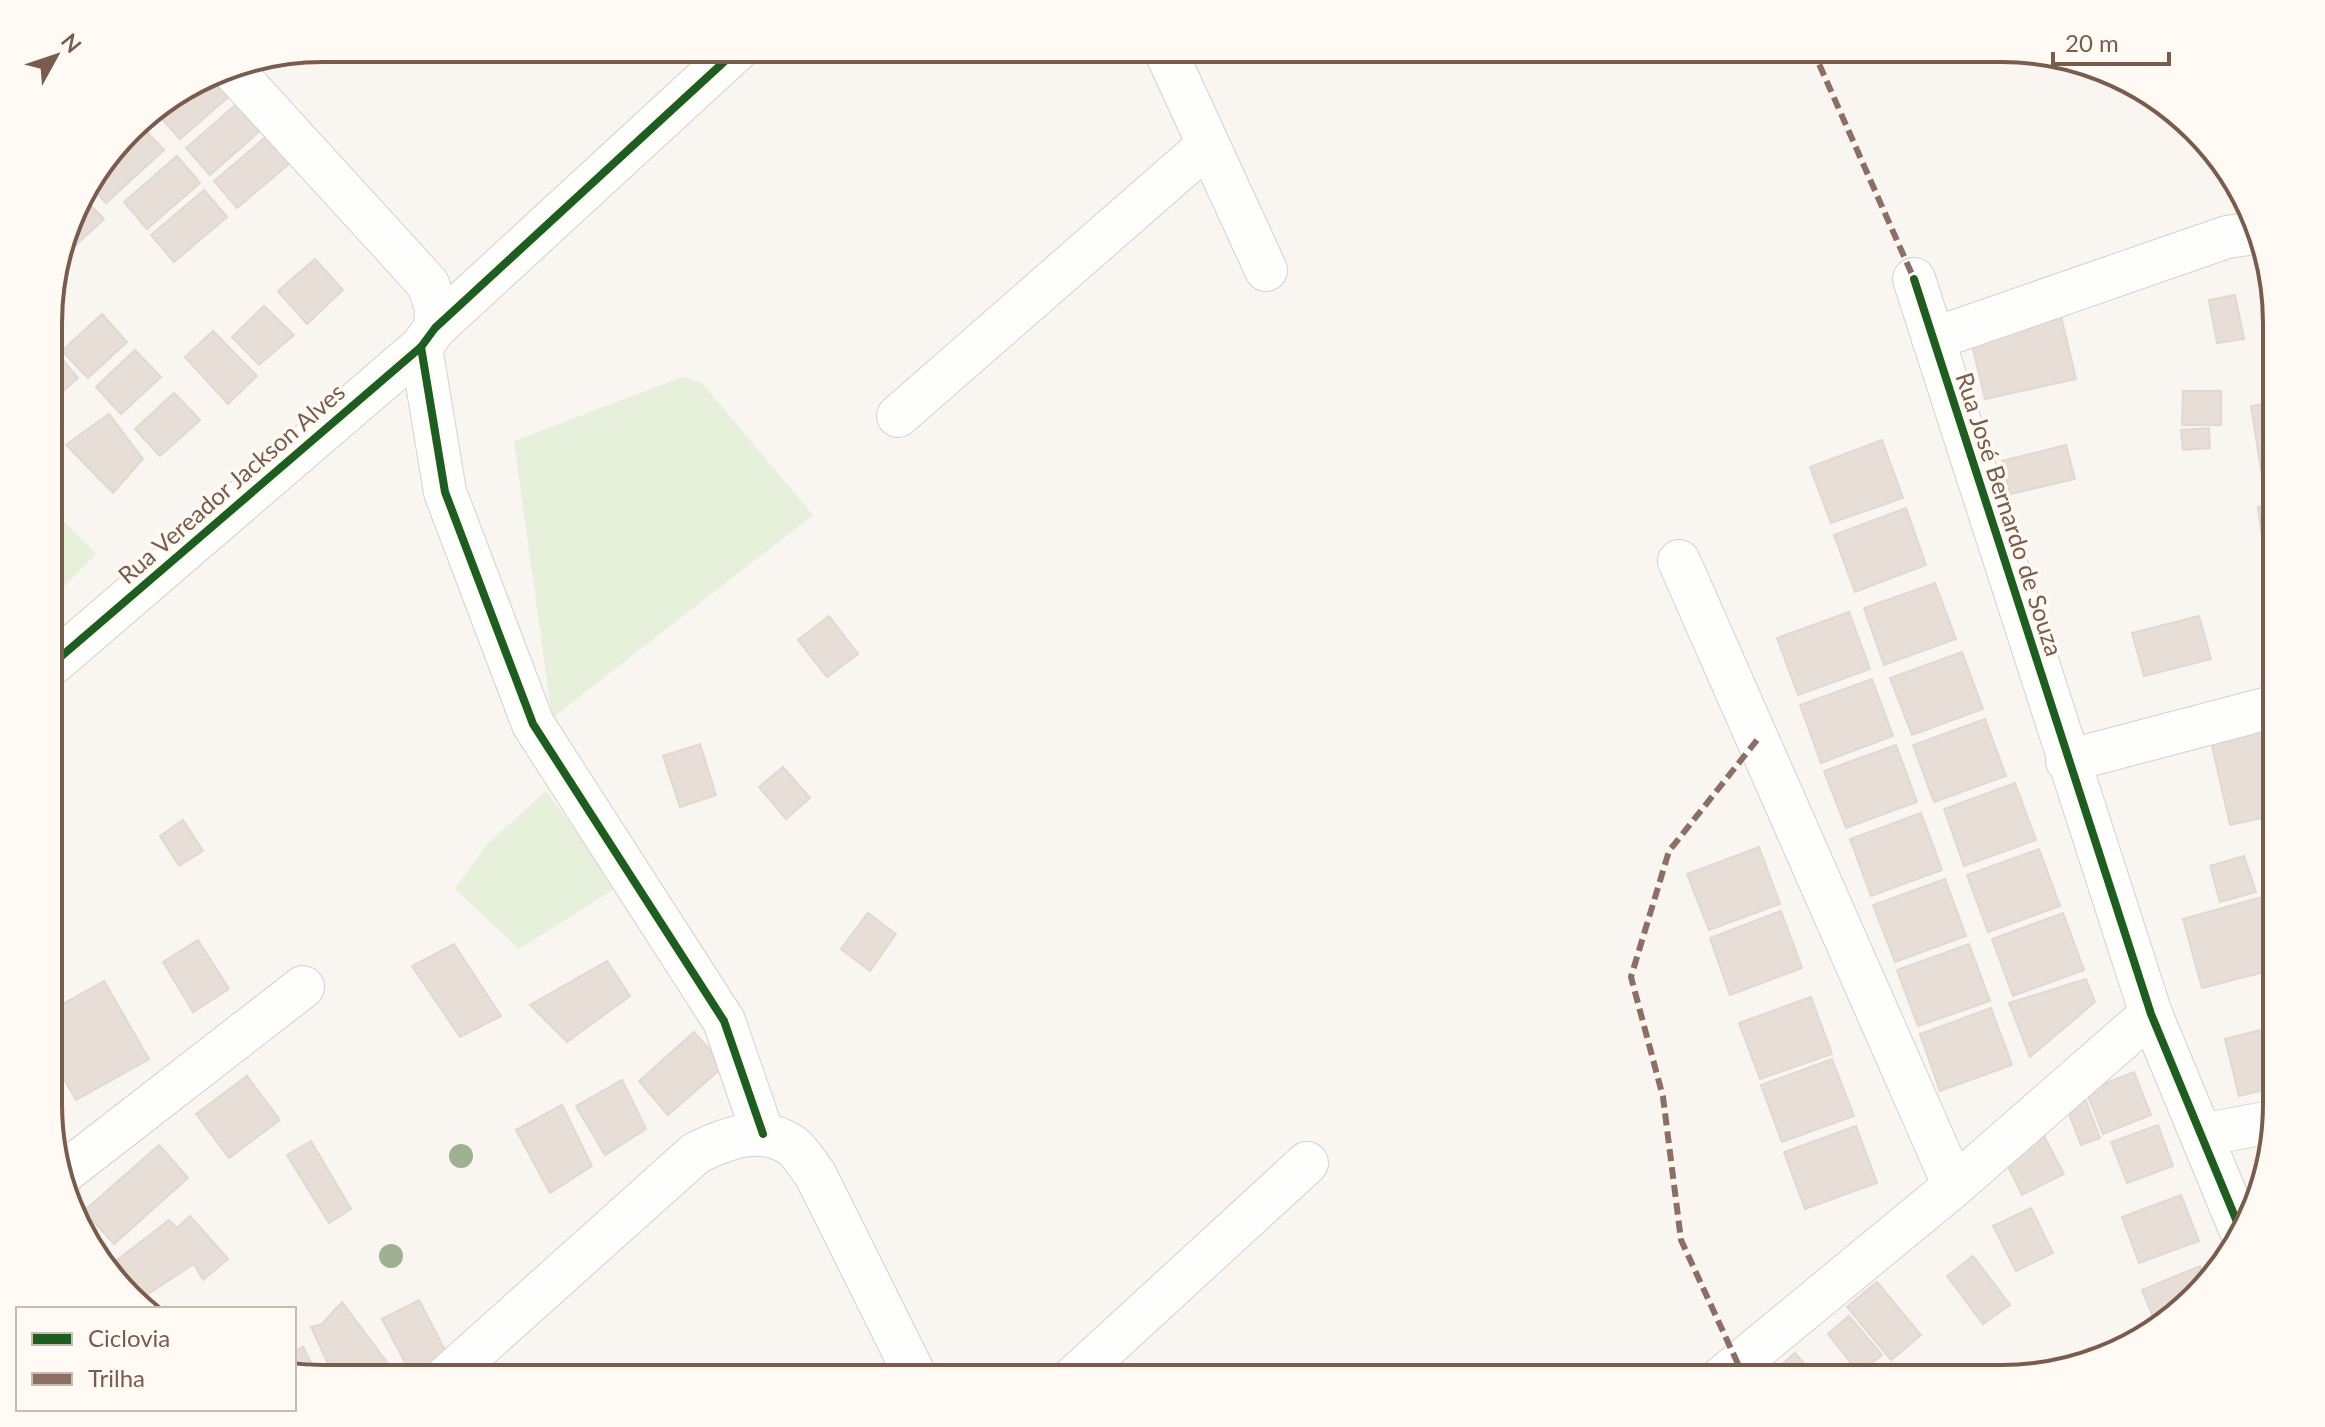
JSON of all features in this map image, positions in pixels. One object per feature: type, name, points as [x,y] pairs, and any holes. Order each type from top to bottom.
[{"type":"street","name":"Rua Vereador Jackson Alves","points":[[62,656],[428,337],[724,62]]},
{"type":"street","points":[[1170,62],[1266,270]]},
{"type":"street","points":[[238,76],[428,284],[436,308],[428,337],[445,492],[533,724],[724,1021],[763,1134]]},
{"type":"street","points":[[898,416],[1208,145]]},
{"type":"street","points":[[1933,339],[2227,237],[2247,234]]},
{"type":"street","name":"Rua José Bernardo de Souza","points":[[1914,279],[2151,1014],[2236,1220]]},
{"type":"street","points":[[1679,561],[1954,1186]]},
{"type":"street","points":[[2067,761],[2262,710]]},
{"type":"street","points":[[70,1168],[303,987]]},
{"type":"street","points":[[1738,1364],[1954,1186],[2151,1014]]},
{"type":"street","points":[[2202,1135],[2262,1124]]},
{"type":"street","points":[[460,1365],[696,1153],[728,1137],[763,1134],[791,1145],[815,1174],[910,1365]]},
{"type":"street","points":[[1088,1365],[1307,1163]]},
{"type":"green space","points":[[682,377],[702,383],[813,515],[552,718],[514,441]]},
{"type":"green space","points":[[62,519],[96,554],[62,589]]},
{"type":"green space","points":[[546,791],[617,887],[519,949],[455,889],[487,844]]},
{"type":"building","points":[[224,82],[233,93],[180,139],[161,118],[192,97]]},
{"type":"building","points":[[239,102],[262,129],[210,175],[186,148]]},
{"type":"building","points":[[146,132],[164,150],[106,203],[97,192],[127,151]]},
{"type":"building","points":[[267,136],[290,163],[237,208],[214,181]]},
{"type":"building","points":[[177,156],[200,183],[147,229],[124,202]]},
{"type":"building","points":[[204,190],[227,217],[174,262],[151,235]]},
{"type":"building","points":[[90,205],[104,219],[73,247]]},
{"type":"building","points":[[315,259],[343,290],[307,324],[278,291]]},
{"type":"building","points":[[2235,295],[2244,339],[2217,343],[2209,300]]},
{"type":"building","points":[[264,306],[294,335],[259,365],[232,337]]},
{"type":"building","points":[[2060,312],[2076,379],[1985,399],[1969,332]]},
{"type":"building","points":[[102,314],[127,342],[88,378],[62,351]]},
{"type":"building","points":[[213,331],[257,376],[228,404],[185,357]]},
{"type":"building","points":[[135,350],[161,377],[121,414],[96,387]]},
{"type":"building","points":[[62,359],[78,378],[62,392]]},
{"type":"building","points":[[2183,391],[2221,391],[2221,425],[2182,425]]},
{"type":"building","points":[[174,393],[200,420],[160,456],[135,429]]},
{"type":"building","points":[[2262,404],[2262,476],[2251,406]]},
{"type":"building","points":[[109,414],[143,459],[113,493],[66,445]]},
{"type":"building","points":[[2209,428],[2210,448],[2183,450],[2181,430]]},
{"type":"building","points":[[1882,440],[1903,498],[1831,523],[1810,467]]},
{"type":"building","points":[[2066,445],[2075,479],[2010,494],[2002,461]]},
{"type":"building","points":[[2258,507],[2262,507],[2262,537]]},
{"type":"building","points":[[1906,508],[1926,565],[1855,592],[1834,535]]},
{"type":"building","points":[[1935,583],[1956,639],[1884,665],[1864,608]]},
{"type":"building","points":[[1849,612],[1870,669],[1798,695],[1777,638]]},
{"type":"building","points":[[829,616],[858,654],[827,677],[798,640]]},
{"type":"building","points":[[2199,616],[2211,659],[2144,676],[2132,633]]},
{"type":"building","points":[[1962,652],[1983,709],[1912,735],[1890,678]]},
{"type":"building","points":[[1872,679],[1893,736],[1821,763],[1800,705]]},
{"type":"building","points":[[1985,719],[2006,776],[1934,802],[1913,745]]},
{"type":"building","points":[[2262,725],[2262,818],[2230,825],[2210,737]]},
{"type":"building","points":[[700,744],[716,795],[680,807],[663,756]]},
{"type":"building","points":[[1896,745],[1917,802],[1846,828],[1824,771]]},
{"type":"building","points":[[783,767],[810,798],[786,819],[759,787]]},
{"type":"building","points":[[2015,783],[2036,840],[1964,866],[1944,809]]},
{"type":"building","points":[[1921,813],[1942,870],[1871,896],[1850,839]]},
{"type":"building","points":[[183,820],[203,851],[179,866],[160,836]]},
{"type":"building","points":[[1759,847],[1780,904],[1709,930],[1687,874]]},
{"type":"building","points":[[2039,849],[2060,906],[1988,932],[1967,875]]},
{"type":"building","points":[[2244,856],[2256,892],[2220,902],[2210,866]]},
{"type":"building","points":[[1945,879],[1966,936],[1895,962],[1873,905]]},
{"type":"building","points":[[2262,897],[2262,973],[2202,988],[2183,919]]},
{"type":"building","points":[[1781,911],[1802,968],[1730,995],[1710,938]]},
{"type":"building","points":[[868,913],[896,934],[870,971],[841,949]]},
{"type":"building","points":[[2063,913],[2084,970],[2013,996],[1992,939]]},
{"type":"building","points":[[198,940],[229,989],[193,1012],[163,962]]},
{"type":"building","points":[[454,944],[501,1016],[460,1037],[412,966]]},
{"type":"building","points":[[1969,944],[1990,1001],[1918,1026],[1897,970]]},
{"type":"building","points":[[607,961],[630,996],[567,1042],[530,1005]]},
{"type":"building","points":[[2086,979],[2095,1002],[2030,1057],[2009,1003]]},
{"type":"building","points":[[104,981],[149,1059],[76,1100],[62,1076],[62,1004]]},
{"type":"building","points":[[1811,997],[1832,1054],[1760,1079],[1739,1023]]},
{"type":"building","points":[[1991,1008],[2012,1065],[1940,1091],[1920,1034]]},
{"type":"building","points":[[2262,1030],[2262,1090],[2239,1096],[2225,1039]]},
{"type":"building","points":[[694,1032],[724,1066],[668,1115],[639,1081]]},
{"type":"building","points":[[1832,1059],[1854,1116],[1782,1142],[1761,1085]]},
{"type":"building","points":[[2134,1072],[2151,1115],[2103,1134],[2086,1091]]},
{"type":"building","points":[[247,1076],[280,1120],[229,1158],[196,1114]]},
{"type":"building","points":[[622,1080],[646,1129],[605,1155],[576,1106]]},
{"type":"building","points":[[2084,1096],[2100,1138],[2081,1145],[2065,1103]]},
{"type":"building","points":[[562,1105],[592,1166],[550,1193],[516,1130]]},
{"type":"building","points":[[2158,1125],[2173,1166],[2127,1183],[2111,1142]]},
{"type":"building","points":[[1856,1126],[1877,1183],[1805,1209],[1784,1152]]},
{"type":"building","points":[[2043,1134],[2064,1174],[2022,1195],[2002,1154]]},
{"type":"building","points":[[311,1141],[351,1209],[329,1223],[287,1155]]},
{"type":"building","points":[[159,1145],[188,1178],[114,1244],[85,1210]]},
{"type":"building","points":[[2181,1195],[2199,1241],[2139,1263],[2122,1217]]},
{"type":"building","points":[[2031,1208],[2053,1253],[2016,1271],[1993,1226]]},
{"type":"building","points":[[190,1216],[228,1259],[203,1280],[194,1264],[147,1296],[115,1262],[169,1220],[177,1228]]},
{"type":"building","points":[[1973,1256],[2010,1305],[1983,1324],[1947,1276]]},
{"type":"building","points":[[2200,1266],[2202,1271],[2187,1289],[2153,1316],[2142,1290]]},
{"type":"building","points":[[1877,1282],[1921,1335],[1891,1360],[1847,1307]]},
{"type":"building","points":[[419,1300],[448,1356],[430,1365],[406,1365],[382,1319]]},
{"type":"building","points":[[342,1302],[389,1365],[329,1365],[311,1327],[322,1324]]},
{"type":"building","points":[[1849,1316],[1882,1355],[1870,1364],[1852,1364],[1828,1334]]},
{"type":"building","points":[[303,1347],[312,1364],[296,1363],[296,1351]]},
{"type":"building","points":[[1795,1353],[1805,1364],[1782,1364]]},
{"type":"marked path","points":[[1818,62],[1914,279]]},
{"type":"marked path","points":[[1738,1364],[1681,1240],[1663,1097],[1631,977],[1669,851],[1757,740]]},
{"type":"cycle path","points":[[62,656],[421,347],[435,328],[724,62]]},
{"type":"cycle path","points":[[1914,279],[2151,1014],[2236,1220]]},
{"type":"cycle path","points":[[421,347],[445,492],[533,724],[724,1021],[763,1134]]}]
